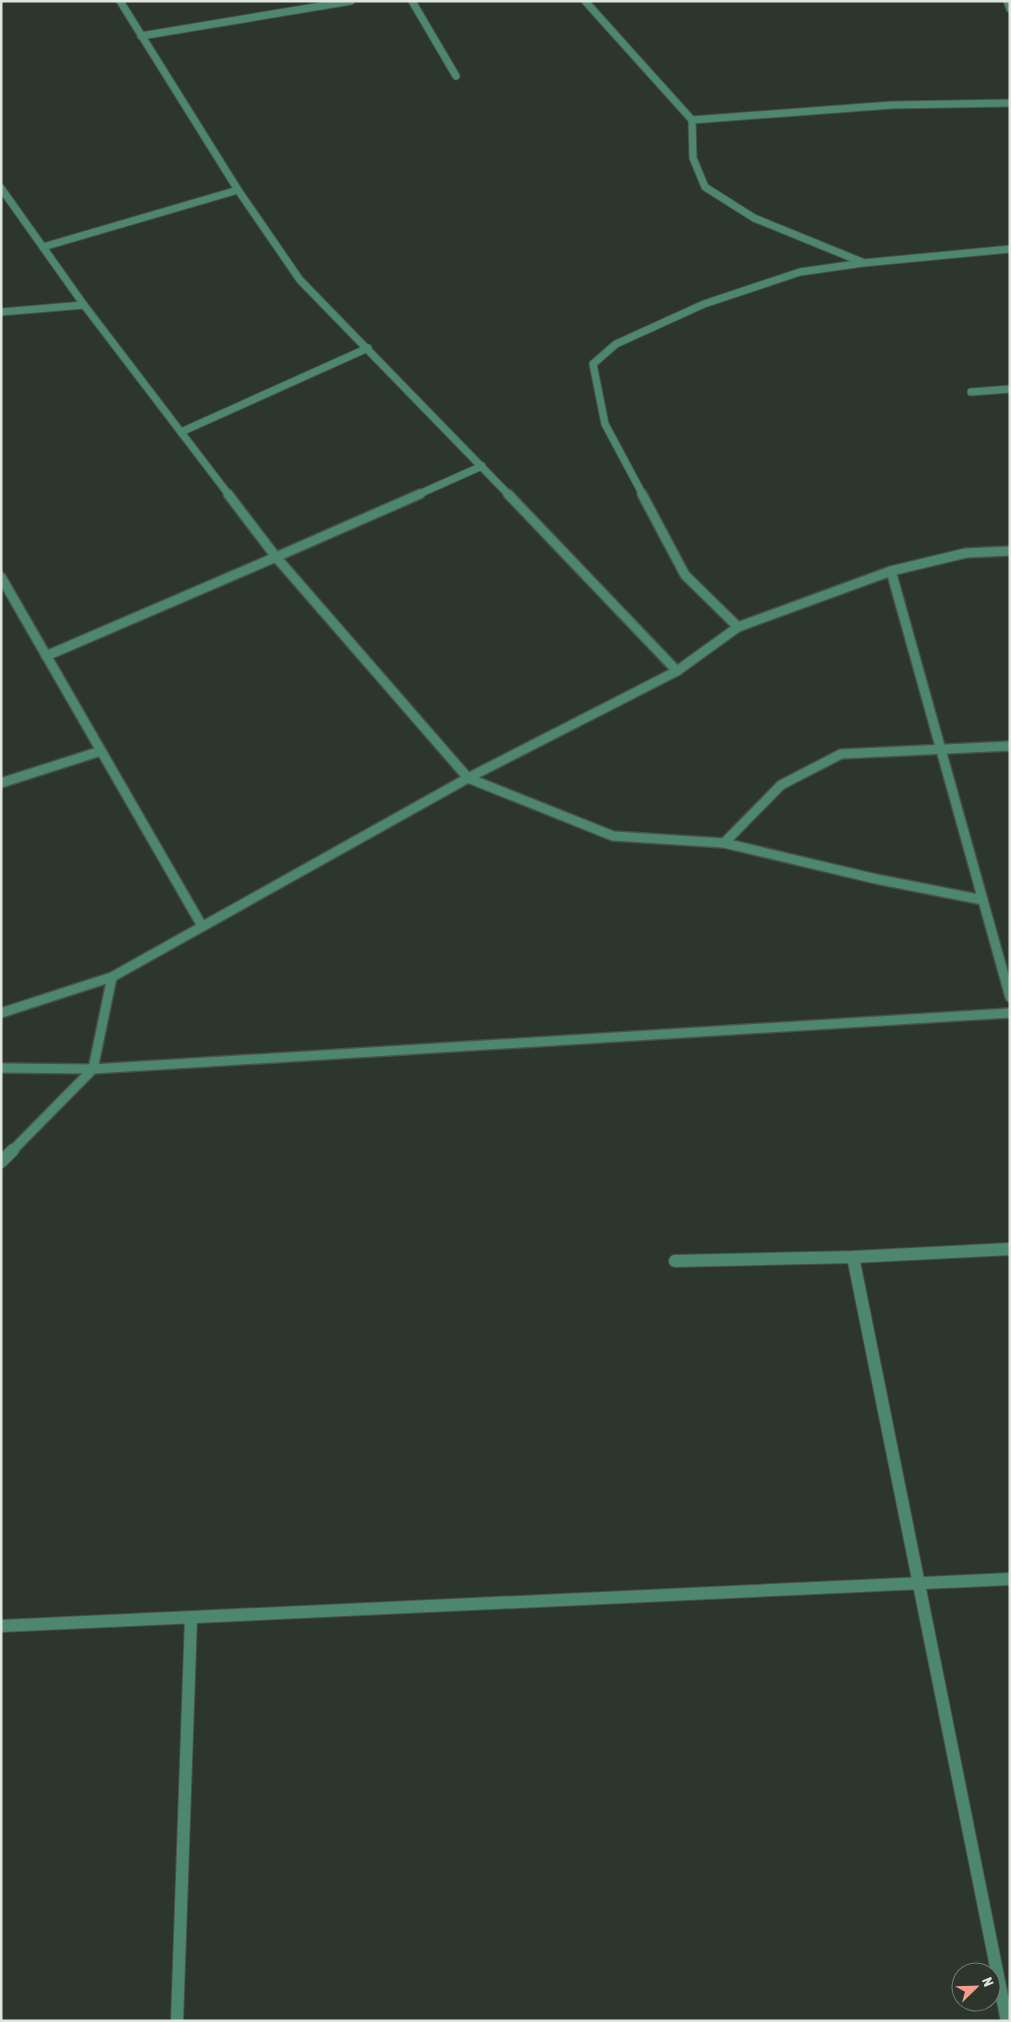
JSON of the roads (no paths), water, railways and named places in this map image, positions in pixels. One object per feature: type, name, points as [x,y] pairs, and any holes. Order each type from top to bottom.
[{"type":"street","points":[[120,1],[238,190],[300,280],[482,466],[678,672]]},
{"type":"street","points":[[141,36],[351,1]]},
{"type":"street","points":[[412,1],[456,76]]},
{"type":"street","points":[[586,1],[692,120],[693,158],[705,188],[754,218],[863,263]]},
{"type":"street","points":[[1007,1],[1010,8]]},
{"type":"street","points":[[692,120],[892,105],[1010,103]]},
{"type":"street","points":[[1,188],[84,305],[276,557],[468,778],[613,836],[724,843],[876,879],[983,900]]},
{"type":"street","points":[[43,247],[238,190]]},
{"type":"street","points":[[738,627],[685,575],[605,424],[593,364],[616,344],[704,304],[800,272],[863,263],[1010,249]]},
{"type":"street","points":[[1,312],[84,305]]},
{"type":"street","points":[[181,432],[368,348]]},
{"type":"street","points":[[971,392],[1010,389]]},
{"type":"street","points":[[46,656],[482,466]]},
{"type":"street","points":[[1,1013],[112,977],[468,778],[678,672],[738,627],[891,571],[966,554],[1010,551]]},
{"type":"street","points":[[891,571],[1010,998]]},
{"type":"street","points":[[1,577],[202,926]]},
{"type":"street","points":[[724,843],[781,785],[842,754],[1010,746]]},
{"type":"street","points":[[1,783],[101,750]]},
{"type":"street","points":[[1,1162],[93,1069],[112,977]]},
{"type":"street","points":[[1,1068],[93,1069],[1010,1013]]},
{"type":"street","points":[[675,1261],[852,1257],[1010,1249]]},
{"type":"street","points":[[852,1257],[1007,2021]]},
{"type":"street","points":[[1,1626],[1010,1579]]},
{"type":"street","points":[[177,2021],[191,1618]]}]
